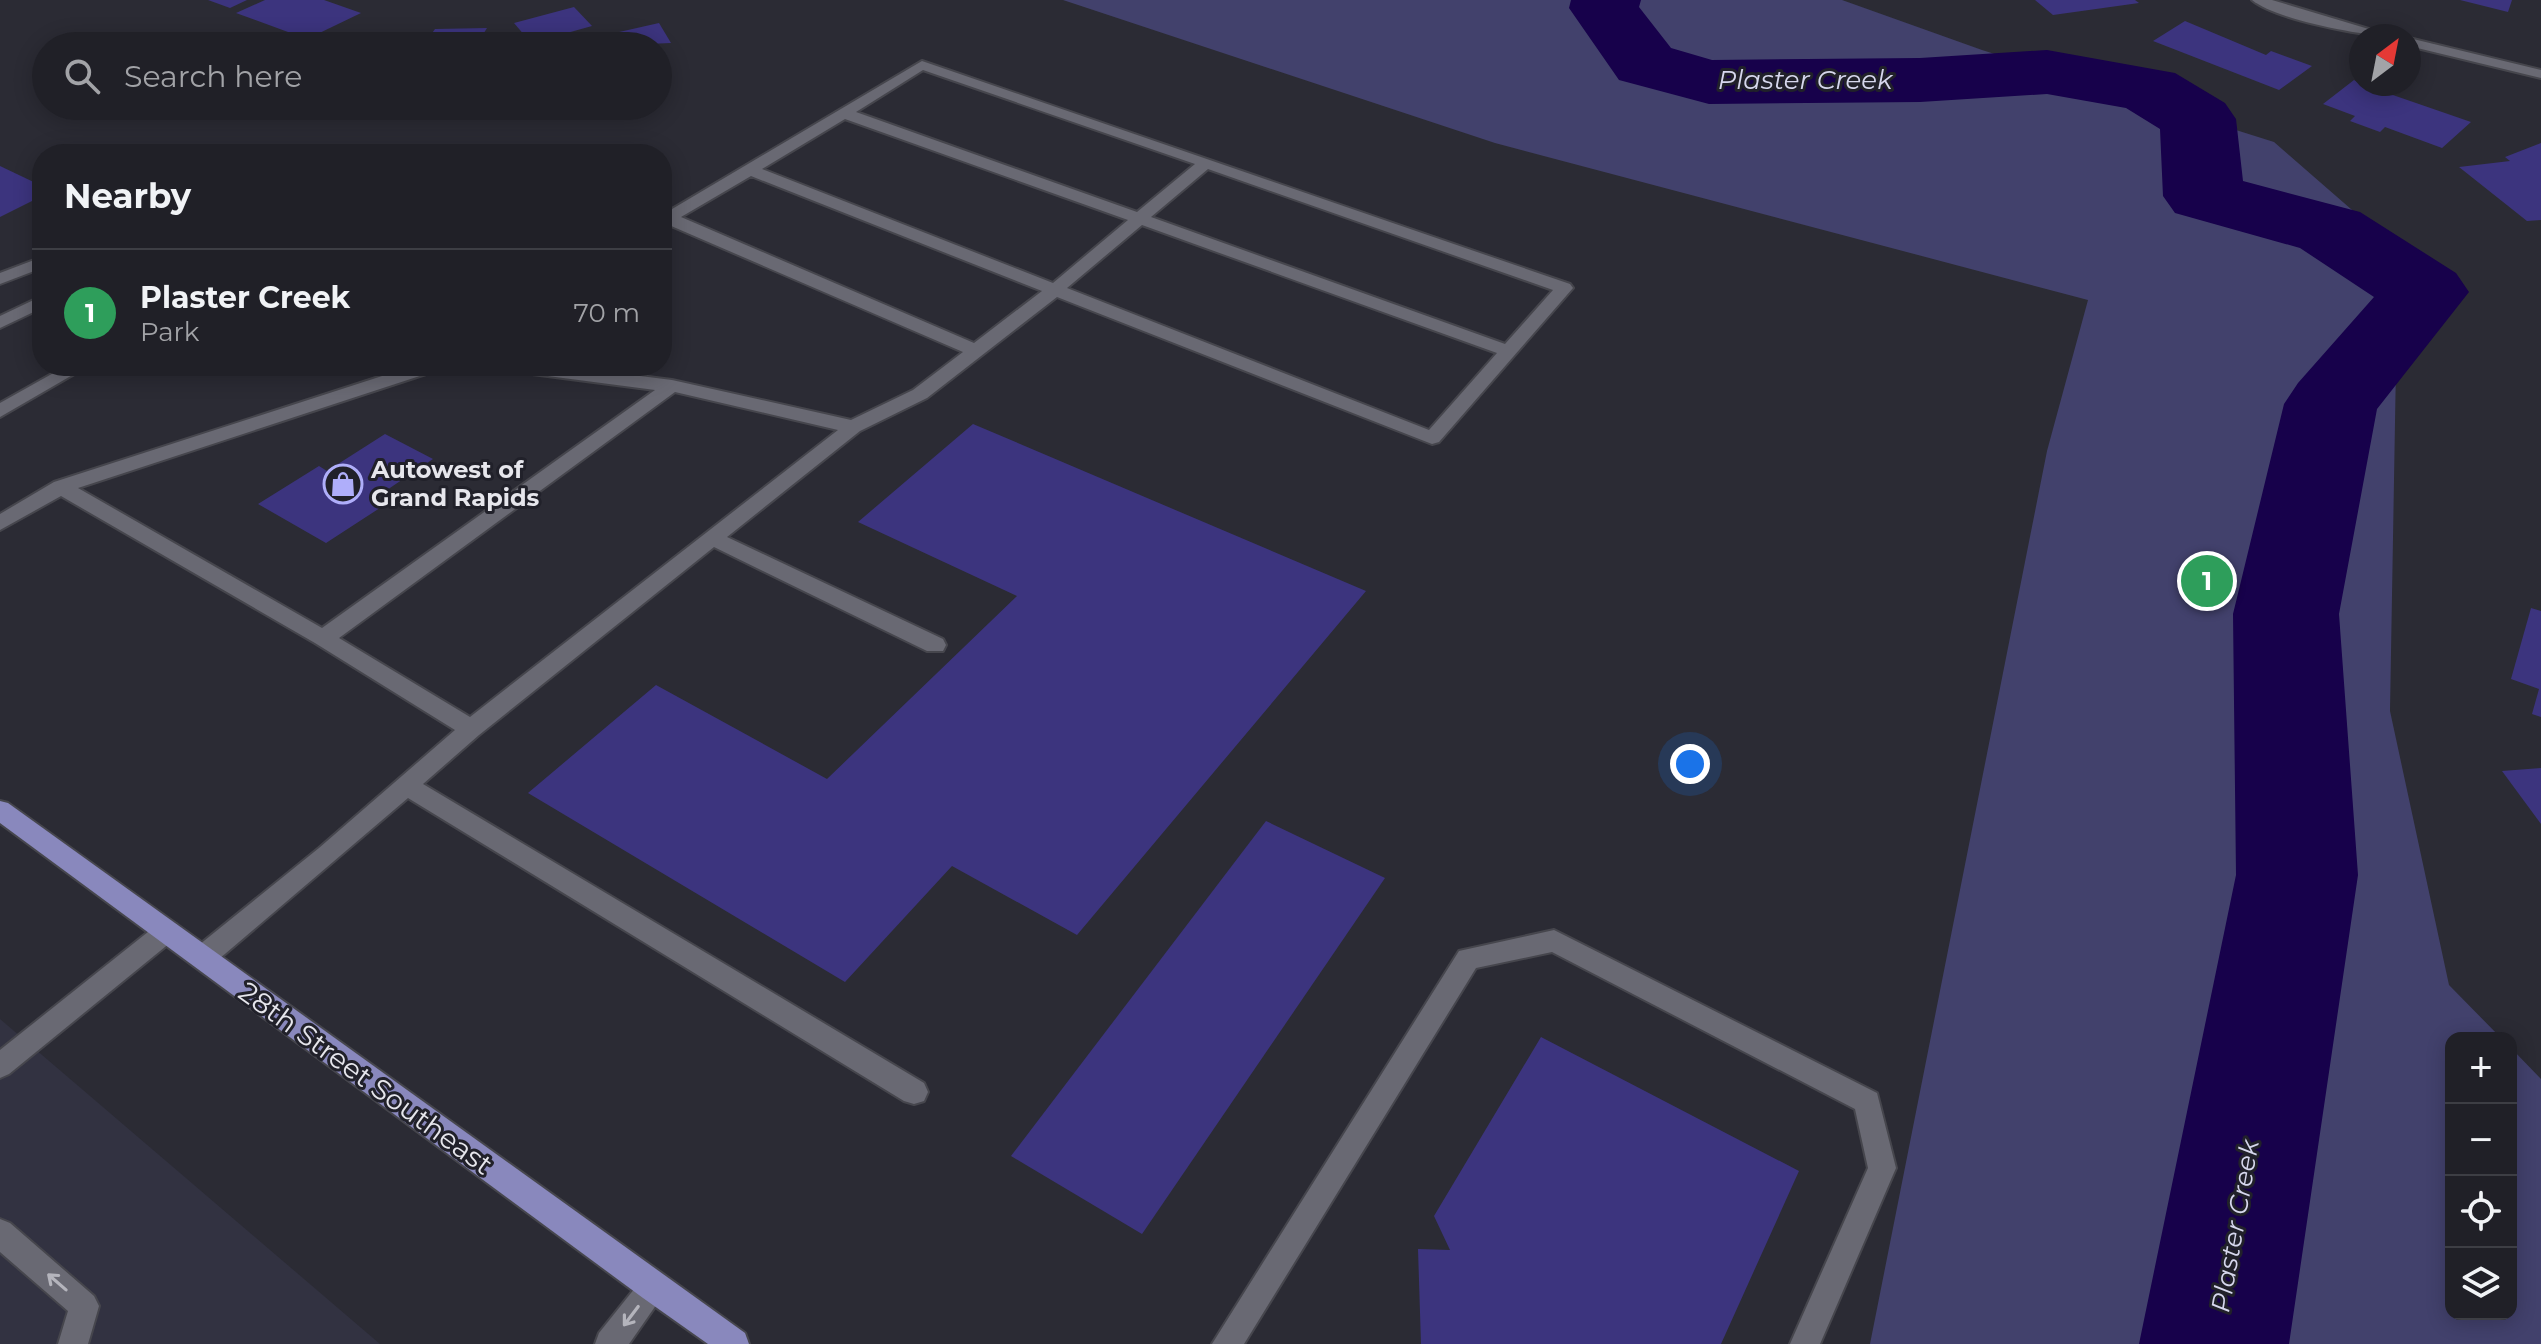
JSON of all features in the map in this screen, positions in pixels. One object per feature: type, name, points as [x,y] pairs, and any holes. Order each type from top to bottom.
[{"type":"main road","name":"28th Street Southeast","points":[[0,810],[734,1344]]},
{"type":"street","points":[[2259,0],[2349,27]]},
{"type":"street","points":[[2421,45],[2541,74]]},
{"type":"street","points":[[672,216],[922,65],[1564,288],[1432,438],[750,170]]},
{"type":"street","points":[[844,113],[1509,351]]},
{"type":"street","points":[[203,957],[471,729],[712,538],[853,427],[920,394],[1056,289],[1206,163]]},
{"type":"street","points":[[672,220],[976,351]]},
{"type":"street","points":[[0,279],[32,266]]},
{"type":"street","points":[[0,323],[32,306]]},
{"type":"street","points":[[0,411],[61,376]]},
{"type":"street","points":[[0,523],[61,487],[401,376]]},
{"type":"street","points":[[594,376],[672,386],[853,427]]},
{"type":"street","points":[[323,638],[672,386]]},
{"type":"street","points":[[61,487],[323,638],[471,729]]},
{"type":"street","points":[[712,538],[935,645]]},
{"type":"street","points":[[407,786],[914,1092]]},
{"type":"street","points":[[0,1066],[167,931]]},
{"type":"street","points":[[1227,1344],[1468,959],[1554,941],[1867,1102],[1882,1168],[1805,1344]]},
{"type":"street","points":[[0,1233],[84,1306],[73,1344]]},
{"type":"street","points":[[610,1344],[653,1288]]},
{"type":"shaded area","name":"Plaster Creek","points":[[1063,0],[1842,0],[1982,50],[2274,142],[2398,250],[2390,711],[2449,985],[2495,1032],[2445,1032],[2445,1320],[2517,1320],[2517,1054],[2541,1079],[2541,1344],[1870,1344],[2047,451],[2088,300],[1495,143]]},
{"type":"shaded area","points":[[0,1019],[380,1344],[0,1344]]},
{"type":"building","points":[[208,0],[247,0],[230,8]]},
{"type":"building","points":[[265,0],[324,0],[361,13],[322,32],[288,32],[236,13]]},
{"type":"building","points":[[2035,0],[2135,0],[2139,3],[2053,15]]},
{"type":"building","points":[[2460,0],[2512,0],[2508,12]]},
{"type":"building","points":[[574,7],[592,26],[570,32],[522,32],[514,23]]},
{"type":"building","points":[[2185,21],[2266,55],[2271,51],[2312,66],[2279,90],[2153,41]]},
{"type":"building","points":[[659,23],[664,32],[619,32]]},
{"type":"building","points":[[487,28],[485,32],[433,32],[435,29]]},
{"type":"building","points":[[2349,84],[2349,96],[2396,96],[2471,122],[2442,148],[2385,127],[2380,132],[2350,121],[2355,116],[2323,104]]},
{"type":"building","points":[[2541,143],[2541,220],[2527,221],[2459,167],[2510,161],[2505,157]]},
{"type":"building","points":[[0,166],[32,181],[32,201],[0,217]]},
{"type":"building","points":[[973,424],[1366,591],[1077,935],[952,866],[845,982],[528,793],[656,685],[827,779],[1017,596],[858,522]]},
{"type":"building","name":"Autowest of Grand Rapids","points":[[385,434],[433,459],[375,498],[386,504],[326,543],[258,504],[319,466],[327,471]]},
{"type":"building","points":[[2531,608],[2541,611],[2541,717],[2532,714],[2539,689],[2511,679]]},
{"type":"building","points":[[2541,768],[2541,824],[2502,771]]},
{"type":"building","points":[[1266,821],[1385,878],[1142,1234],[1011,1156]]},
{"type":"building","points":[[1541,1037],[1799,1171],[1721,1344],[1421,1344],[1418,1249],[1450,1250],[1434,1216]]},
{"type":"waterway","name":"Plaster Creek","points":[[1606,0],[1604,8],[1645,64],[1709,82],[1920,80],[2047,72],[2148,89],[2198,119],[2204,196],[2330,230],[2425,292],[2331,404],[2286,614],[2297,875],[2214,1344]]},
{"type":"place","name":"Autowest of Grand Rapids","points":[[343,484]]},
{"type":"place","name":"Plaster Creek","points":[[2207,581]]}]
